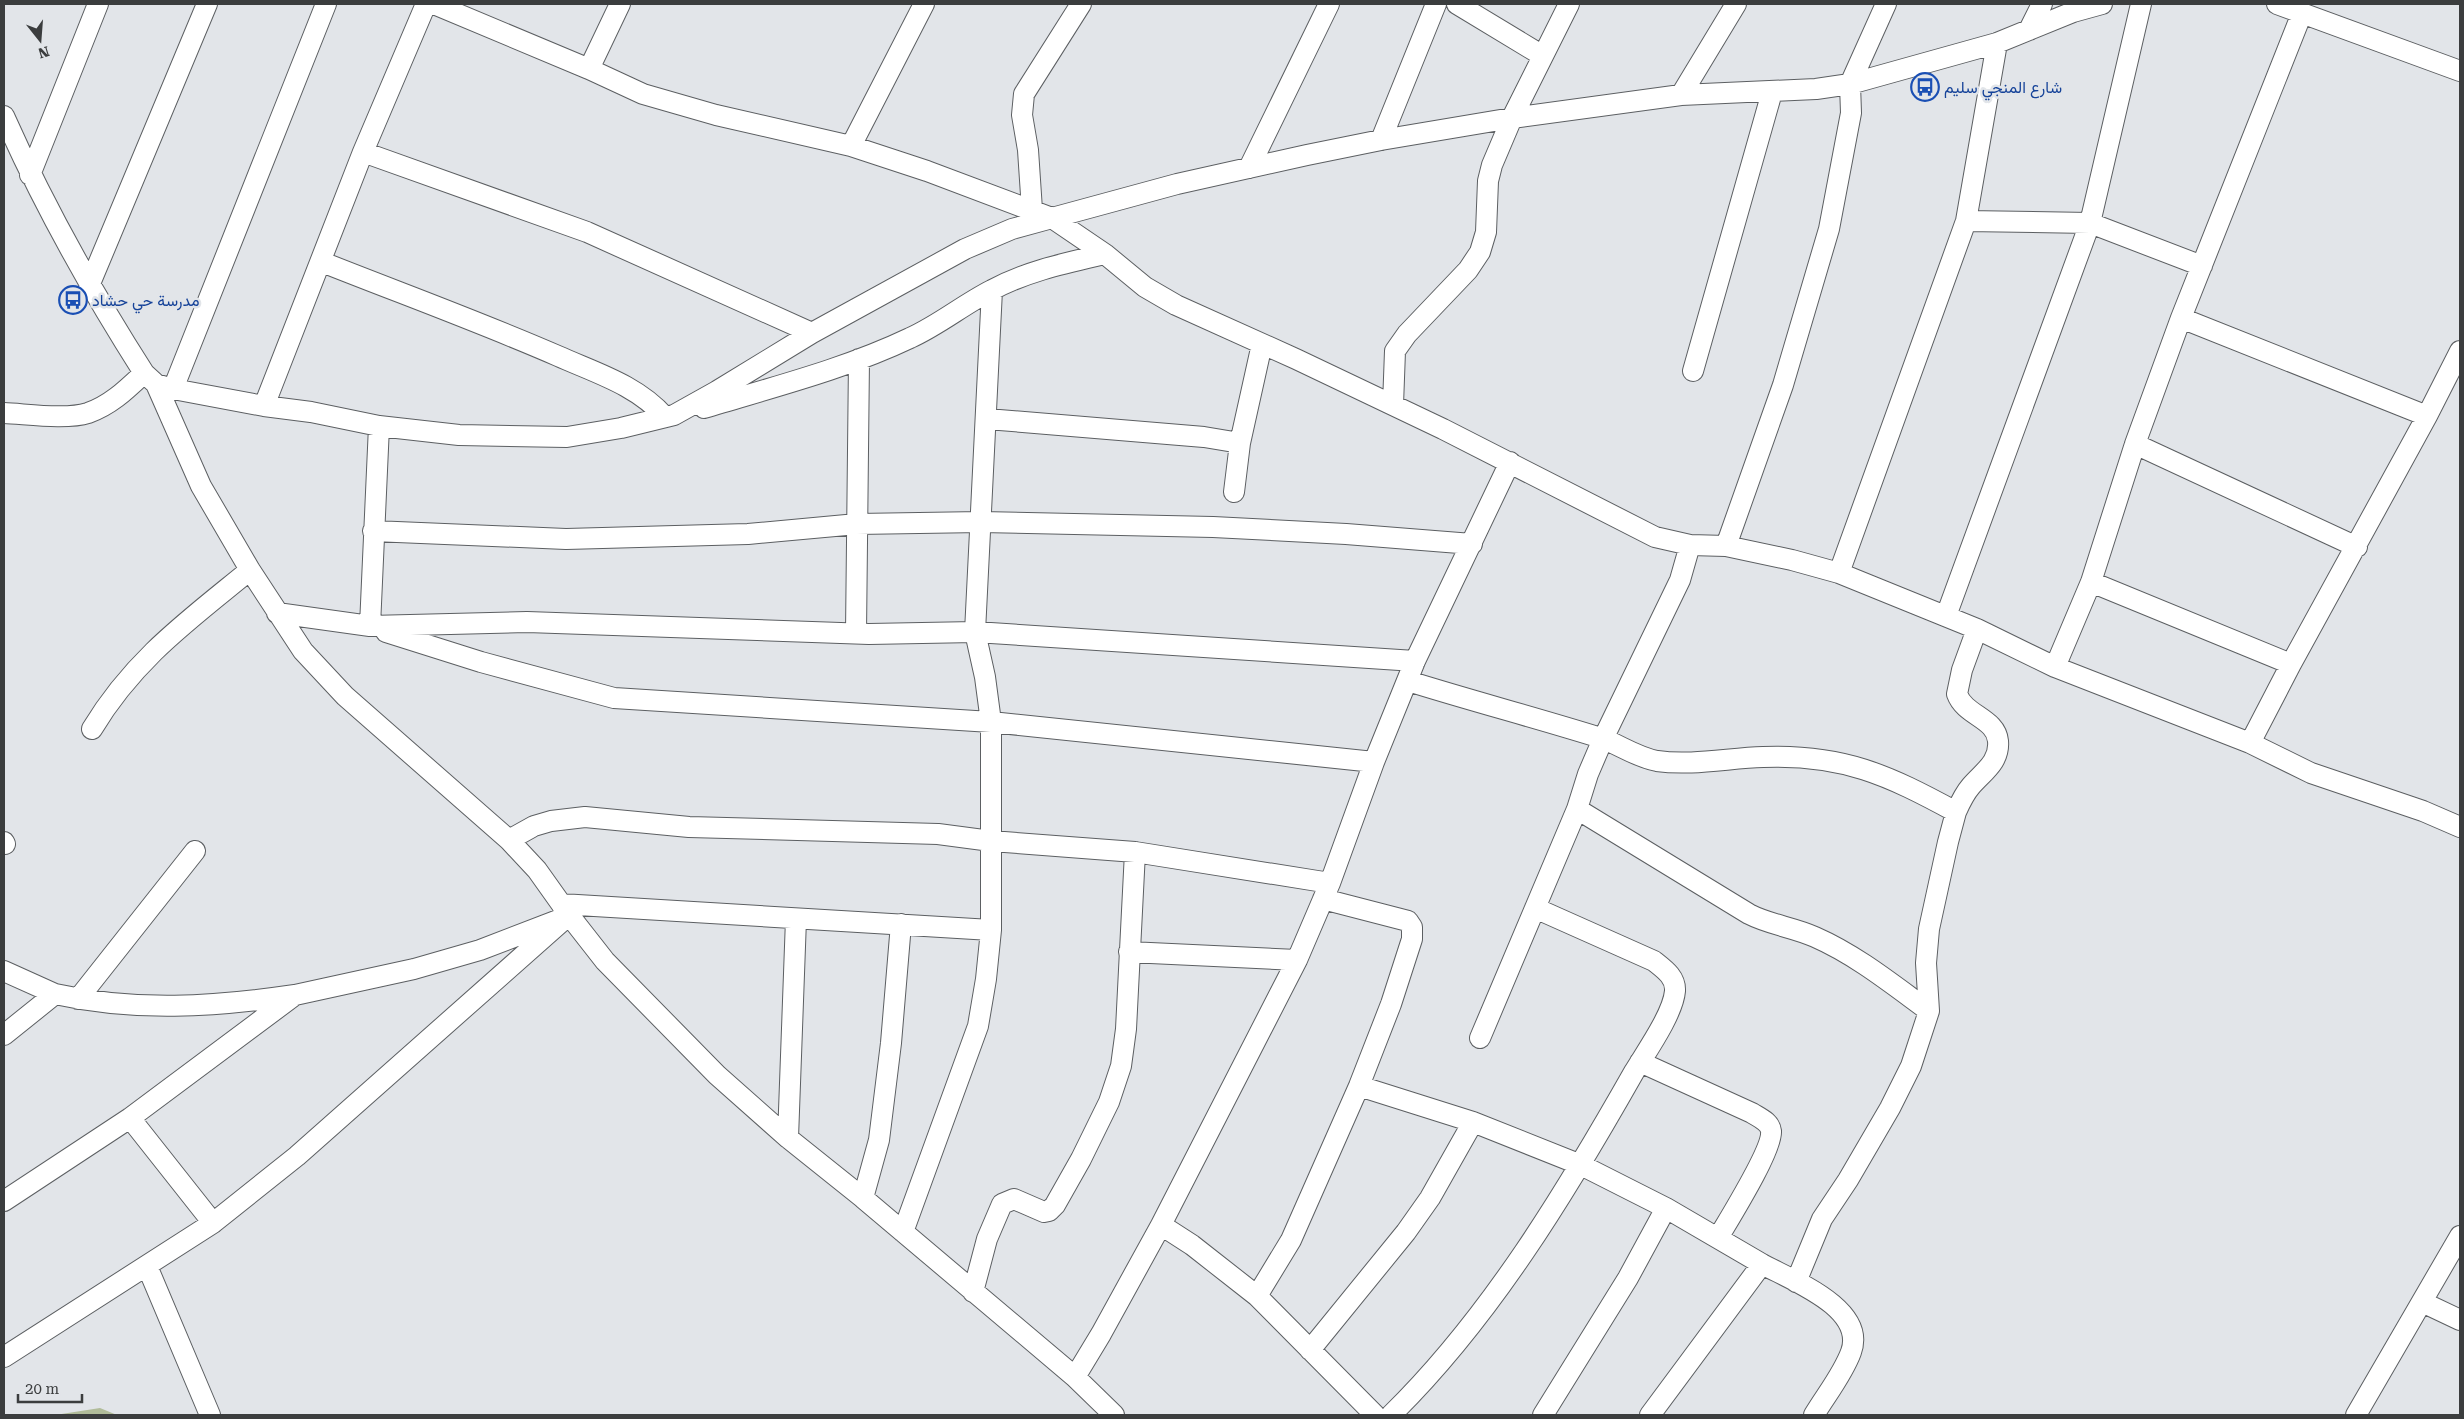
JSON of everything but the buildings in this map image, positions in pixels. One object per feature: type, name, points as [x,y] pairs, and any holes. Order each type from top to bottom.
[{"type":"street","points":[[30,175],[98,4]]},
{"type":"street","points":[[89,286],[207,4]]},
{"type":"street","points":[[158,382],[326,4]]},
{"type":"street","points":[[264,406],[322,262],[362,152],[426,4]]},
{"type":"street","points":[[434,4],[589,69],[643,94],[716,115],[851,146],[927,171],[1052,218],[1105,254],[1145,287],[1176,305],[1393,405],[1510,462],[1649,534],[1668,541],[1726,546],[1792,560],[1839,573],[1977,629],[2055,667],[2250,743],[2311,773],[2423,811],[2460,827]]},
{"type":"street","points":[[589,69],[620,4]]},
{"type":"street","points":[[851,146],[924,4]]},
{"type":"street","points":[[1032,210],[1028,150],[1022,115],[1024,94],[1081,4]]},
{"type":"street","points":[[1248,168],[1329,4]]},
{"type":"street","points":[[1381,140],[1436,4]]},
{"type":"street","points":[[1457,4],[1543,56]]},
{"type":"street","points":[[1393,405],[1395,351],[1407,334],[1468,270],[1480,252],[1486,232],[1488,181],[1492,165],[1512,118],[1569,4]]},
{"type":"street","points":[[1681,95],[1736,4]]},
{"type":"street","points":[[1726,546],[1783,385],[1829,229],[1851,113],[1850,84],[1886,4]]},
{"type":"street","points":[[2029,30],[2042,4]]},
{"type":"street","points":[[669,416],[717,391],[812,333],[965,249],[1012,229],[1177,184],[1381,140],[1512,118],[1681,95],[1772,92],[1816,89],[1850,84],[1997,42],[2102,4]]},
{"type":"street","points":[[1946,616],[2090,223],[2141,4]]},
{"type":"street","points":[[2277,4],[2460,71]]},
{"type":"street","points":[[2055,667],[2091,582],[2135,444],[2181,318],[2302,13]]},
{"type":"street","points":[[1839,573],[1966,221],[1997,42]]},
{"type":"street","points":[[1693,371],[1772,92]]},
{"type":"street","points":[[4,116],[30,175],[89,286],[158,382],[201,486],[250,570],[303,652],[345,696],[509,840],[537,870],[565,910],[605,961],[661,1020],[717,1074],[788,1138],[863,1198],[1075,1377],[1114,1415]]},
{"type":"street","points":[[362,152],[587,232],[812,333]]},
{"type":"street","points":[[1966,221],[2090,223],[2202,266]]},
{"type":"street","points":[[4,413],[67,415],[87,413],[120,395],[158,382],[264,406],[312,412],[379,426],[459,434],[567,436],[621,428],[669,416],[790,382],[859,359],[910,338],[951,316],[992,290],[1052,266],[1105,254]]},
{"type":"street","points":[[322,262],[517,338],[633,389],[669,416]]},
{"type":"street","points":[[903,1232],[978,1026],[986,979],[991,930],[991,722],[985,677],[975,632],[992,290]]},
{"type":"street","points":[[2181,318],[2427,416]]},
{"type":"street","points":[[1234,492],[1240,443],[1262,344]]},
{"type":"street","points":[[2250,743],[2291,664],[2357,547],[2460,352]]},
{"type":"street","points":[[856,633],[859,359]]},
{"type":"street","points":[[987,419],[1185,436],[1240,443]]},
{"type":"street","points":[[370,626],[379,426]]},
{"type":"street","points":[[2135,444],[2357,547]]},
{"type":"street","points":[[1075,1377],[1101,1334],[1161,1224],[1297,960],[1327,891],[1374,762],[1415,661],[1510,462]]},
{"type":"street","points":[[373,531],[576,538],[748,534],[858,524],[981,522],[1213,527],[1346,534],[1472,544]]},
{"type":"street","points":[[1480,1038],[1577,809],[1588,774],[1603,739],[1676,589],[1690,544]]},
{"type":"street","points":[[92,729],[108,702],[149,654],[250,570]]},
{"type":"street","points":[[2091,582],[2291,664]]},
{"type":"street","points":[[277,613],[370,626],[527,622],[856,633],[975,632],[1415,661]]},
{"type":"street","points":[[370,626],[481,662],[614,698],[991,722],[1374,762]]},
{"type":"street","points":[[1796,1282],[1822,1218],[1848,1180],[1890,1108],[1911,1066],[1929,1010],[1926,963],[1929,929],[1948,842],[1961,800],[1994,762],[1998,751],[1997,735],[1993,727],[1965,709],[1957,694],[1962,670],[1977,629]]},
{"type":"street","points":[[1408,681],[1603,739],[1636,755],[1657,761],[1680,762],[1764,756],[1807,756],[1847,764],[1901,782],[1956,812]]},
{"type":"street","points":[[1577,809],[1763,922],[1794,928],[1842,951],[1929,1010]]},
{"type":"street","points":[[509,840],[534,826],[558,820],[585,817],[689,827],[938,834],[991,841],[1135,852],[1327,891],[1408,921],[1412,927],[1412,939],[1400,977],[1359,1086],[1291,1240],[1257,1296]]},
{"type":"street","points":[[78,999],[195,851]]},
{"type":"street","points":[[973,1292],[987,1239],[1002,1204],[1014,1199],[1044,1212],[1049,1211],[1055,1205],[1081,1159],[1109,1102],[1121,1066],[1126,1029],[1135,852]]},
{"type":"street","points":[[1391,1415],[1447,1354],[1505,1278],[1581,1165],[1640,1062],[1672,1002],[1676,990],[1673,980],[1666,970],[1654,961],[1535,908]]},
{"type":"street","points":[[4,1357],[213,1223],[297,1156],[565,910]]},
{"type":"street","points":[[4,971],[55,994],[78,999],[157,1007],[229,1004],[295,995],[414,969],[470,953],[565,910],[796,919],[991,930]]},
{"type":"street","points":[[788,1138],[796,919]]},
{"type":"street","points":[[863,1198],[879,1140],[891,1043],[901,924]]},
{"type":"street","points":[[1129,952],[1297,960]]},
{"type":"street","points":[[4,1035],[55,994]]},
{"type":"street","points":[[4,1201],[130,1118],[295,995]]},
{"type":"street","points":[[1640,1062],[1752,1113],[1768,1123],[1771,1131],[1770,1139],[1763,1157],[1718,1238]]},
{"type":"street","points":[[1359,1086],[1473,1122],[1581,1165],[1666,1208],[1828,1300],[1838,1309],[1849,1324],[1852,1333],[1851,1352],[1814,1415]]},
{"type":"street","points":[[130,1118],[213,1223]]},
{"type":"street","points":[[1310,1350],[1406,1232],[1430,1198],[1473,1122]]},
{"type":"street","points":[[1543,1415],[1628,1278],[1666,1208]]},
{"type":"street","points":[[1161,1224],[1257,1296],[1375,1415]]},
{"type":"street","points":[[2356,1415],[2460,1236]]},
{"type":"street","points":[[1650,1415],[1762,1264]]},
{"type":"street","points":[[147,1266],[210,1415]]},
{"type":"street","points":[[2422,1302],[2460,1320]]},
{"type":"green space","points":[[100,1408],[117,1415],[55,1415]]},
{"type":"place","name":"شارع المنجي سليم","points":[[1925,87]]},
{"type":"place","name":"مدرسة حي حشاد","points":[[73,300]]}]
